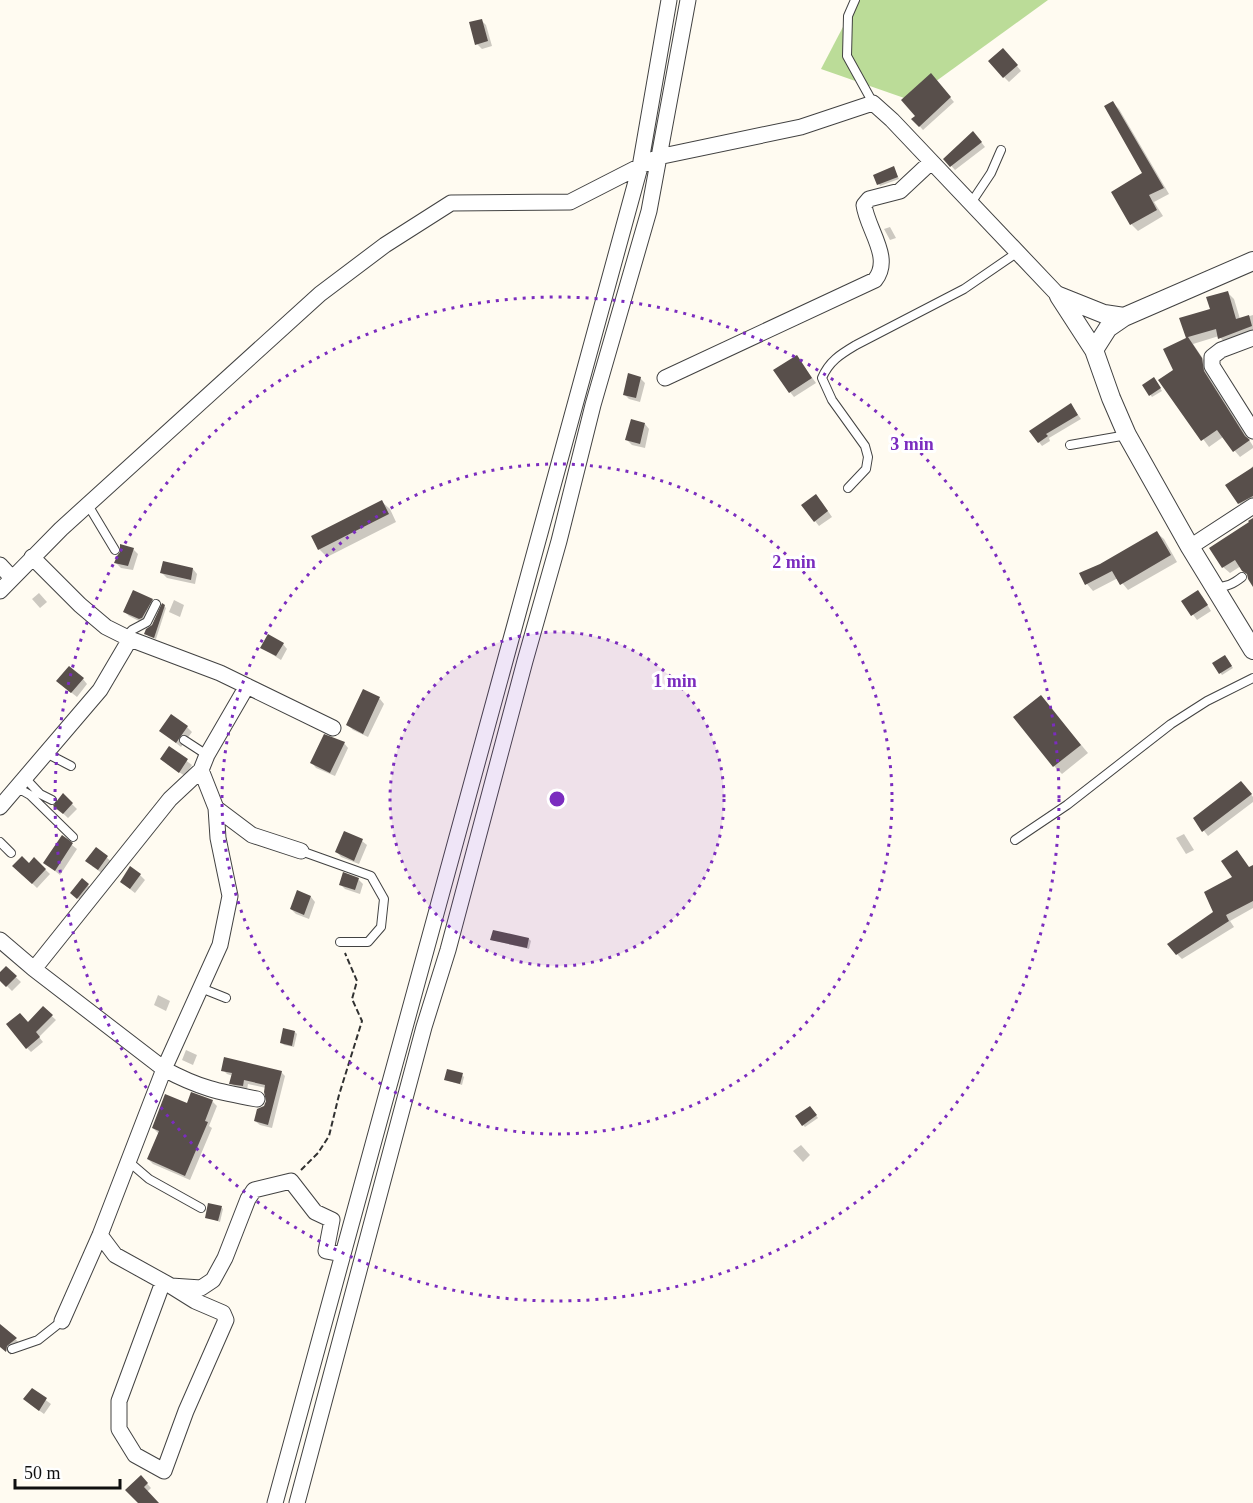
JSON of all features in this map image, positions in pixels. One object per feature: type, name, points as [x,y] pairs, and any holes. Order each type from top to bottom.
[{"type":"street","points":[[275,1503],[640,166],[669,0]]},
{"type":"street","points":[[297,1503],[424,1027],[448,950],[559,541],[593,405],[649,211],[688,0]]},
{"type":"street","points":[[0,591],[32,557],[88,505],[320,294],[385,245],[452,203],[570,202],[658,157],[801,127],[873,103],[892,120],[1059,296],[1094,350],[1127,435],[1190,547],[1253,650]]},
{"type":"street","points":[[665,378],[875,280],[883,264],[864,205],[869,199],[900,191],[932,162]]},
{"type":"street","points":[[1094,350],[1108,328],[1124,316],[1253,261]]},
{"type":"street","points":[[1059,296],[1096,312],[1124,316]]},
{"type":"street","points":[[1253,338],[1221,350],[1212,357],[1212,366],[1253,431]]},
{"type":"street","points":[[1190,547],[1253,506]]},
{"type":"street","points":[[32,557],[80,605],[106,627],[127,638],[220,673],[333,728]]},
{"type":"street","points":[[0,565],[12,578]]},
{"type":"street","points":[[0,807],[100,690],[127,638]]},
{"type":"street","points":[[34,969],[170,799],[201,770],[207,755],[247,686]]},
{"type":"street","points":[[62,1321],[100,1235],[164,1069],[220,945],[230,896],[218,838],[216,808],[201,770]]},
{"type":"street","points":[[216,808],[252,835],[301,851]]},
{"type":"street","points":[[0,940],[164,1069],[197,1086],[216,1092],[257,1099]]},
{"type":"street","points":[[167,1284],[201,1288],[213,1280],[254,1190],[291,1181],[315,1212],[332,1220],[326,1251],[342,1254]]},
{"type":"street","points":[[100,1235],[115,1255],[167,1284],[195,1301],[223,1313],[226,1320],[186,1411],[164,1470],[135,1455],[119,1429],[119,1401],[167,1284]]},
{"type":"lane","points":[[855,0],[848,16],[847,56],[873,103]]},
{"type":"lane","points":[[970,203],[991,173],[1001,150]]},
{"type":"lane","points":[[848,488],[866,470],[868,457],[864,446],[832,400],[822,378],[827,366],[838,355],[964,288],[1018,252]]},
{"type":"lane","points":[[1070,445],[1127,435]]},
{"type":"lane","points":[[88,505],[115,550]]},
{"type":"lane","points":[[1214,587],[1225,587],[1242,577]]},
{"type":"lane","points":[[127,638],[132,630],[147,622],[156,604]]},
{"type":"lane","points":[[1015,840],[1067,805],[1171,724],[1207,701],[1253,678]]},
{"type":"lane","points":[[184,740],[207,755]]},
{"type":"lane","points":[[45,753],[71,766]]},
{"type":"lane","points":[[25,778],[40,794],[52,800]]},
{"type":"lane","points":[[14,790],[30,795],[73,837]]},
{"type":"lane","points":[[0,842],[11,853]]},
{"type":"lane","points":[[301,851],[370,876],[384,899],[381,927],[368,942],[340,942]]},
{"type":"lane","points":[[201,988],[226,998]]},
{"type":"lane","points":[[128,1161],[149,1179],[201,1208]]},
{"type":"lane","points":[[12,1349],[38,1340],[62,1321]]},
{"type":"path","points":[[291,1181],[318,1153],[329,1136],[362,1021],[352,999],[357,981],[340,942]]},
{"type":"green space","points":[[857,0],[1048,0],[910,100],[821,69]]},
{"type":"building","points":[[482,19],[488,41],[475,45],[469,22]]},
{"type":"building","points":[[1003,48],[1018,65],[1003,78],[988,61]]},
{"type":"building","points":[[931,73],[951,97],[919,127],[911,119],[915,116],[901,100]]},
{"type":"building","points":[[1113,101],[1164,188],[1149,195],[1157,210],[1130,225],[1111,192],[1142,173],[1104,106]]},
{"type":"building","points":[[973,131],[982,142],[950,167],[943,159]]},
{"type":"building","points":[[894,166],[898,177],[877,185],[873,175]]},
{"type":"building","points":[[1228,291],[1236,319],[1249,315],[1252,326],[1218,339],[1216,329],[1188,337],[1202,358],[1204,371],[1245,436],[1250,440],[1233,452],[1217,430],[1201,441],[1158,380],[1173,370],[1163,349],[1186,338],[1179,318],[1210,309],[1206,297]]},
{"type":"building","points":[[797,355],[812,378],[789,393],[773,370]]},
{"type":"building","points":[[628,373],[641,377],[636,398],[623,395]]},
{"type":"building","points":[[1154,377],[1161,388],[1149,396],[1142,385]]},
{"type":"building","points":[[1071,403],[1078,415],[1046,434],[1048,436],[1038,443],[1029,431]]},
{"type":"building","points":[[631,419],[645,423],[640,444],[625,440]]},
{"type":"building","points":[[1253,467],[1253,496],[1238,504],[1225,485]]},
{"type":"building","points":[[816,494],[828,511],[814,522],[801,505]]},
{"type":"building","points":[[382,500],[389,514],[318,550],[311,536]]},
{"type":"building","points":[[1253,518],[1253,587],[1247,574],[1242,571],[1235,560],[1222,568],[1209,548]]},
{"type":"building","points":[[1157,531],[1171,555],[1120,585],[1112,571],[1085,585],[1079,573],[1100,564]]},
{"type":"building","points":[[120,544],[134,548],[128,566],[114,563],[120,552]]},
{"type":"building","points":[[163,561],[193,568],[191,580],[160,573]]},
{"type":"building","points":[[133,590],[153,599],[142,618],[139,619],[123,612]]},
{"type":"building","points":[[1198,590],[1208,605],[1191,616],[1181,601]]},
{"type":"building","points":[[162,603],[165,605],[154,638],[144,634],[146,629],[152,625]]},
{"type":"building","points":[[268,634],[284,643],[276,656],[260,648]]},
{"type":"building","points":[[1225,655],[1232,666],[1219,674],[1212,663]]},
{"type":"building","points":[[69,666],[84,678],[71,693],[56,681]]},
{"type":"building","points":[[363,689],[380,697],[363,734],[346,725]]},
{"type":"building","points":[[1041,695],[1081,745],[1053,767],[1013,717]]},
{"type":"building","points":[[171,714],[188,726],[176,743],[159,731]]},
{"type":"building","points":[[324,734],[345,742],[330,773],[310,763]]},
{"type":"building","points":[[169,746],[188,759],[179,773],[160,759]]},
{"type":"building","points":[[1241,781],[1252,794],[1202,832],[1193,818]]},
{"type":"building","points":[[63,793],[73,803],[63,814],[53,806]]},
{"type":"building","points":[[344,831],[363,839],[354,861],[335,852]]},
{"type":"building","points":[[62,835],[73,843],[55,871],[43,863]]},
{"type":"building","points":[[96,847],[108,856],[98,870],[85,861]]},
{"type":"building","points":[[1237,850],[1249,867],[1253,865],[1253,901],[1226,915],[1229,921],[1176,955],[1167,944],[1213,912],[1204,892],[1232,877],[1221,861]]},
{"type":"building","points":[[22,856],[29,863],[34,857],[46,869],[32,884],[12,866]]},
{"type":"building","points":[[130,866],[141,874],[130,889],[120,882]]},
{"type":"building","points":[[343,872],[359,878],[355,890],[339,885]]},
{"type":"building","points":[[82,878],[89,884],[77,899],[70,893]]},
{"type":"building","points":[[297,890],[311,896],[304,915],[290,909]]},
{"type":"building","points":[[493,930],[529,938],[527,948],[490,940]]},
{"type":"building","points":[[6,966],[17,976],[6,987],[0,981],[0,972]]},
{"type":"building","points":[[43,1006],[53,1015],[36,1032],[40,1037],[26,1049],[6,1024],[20,1013],[28,1022]]},
{"type":"building","points":[[283,1028],[295,1031],[292,1046],[280,1043]]},
{"type":"building","points":[[224,1057],[282,1071],[268,1125],[254,1121],[257,1109],[264,1106],[266,1101],[265,1085],[244,1080],[243,1086],[229,1084],[232,1073],[221,1071]]},
{"type":"building","points":[[447,1069],[463,1073],[460,1084],[444,1080]]},
{"type":"building","points":[[191,1092],[213,1100],[205,1121],[208,1122],[185,1176],[147,1159],[159,1131],[152,1128],[165,1094],[187,1103]]},
{"type":"building","points":[[810,1106],[817,1115],[802,1126],[795,1116]]},
{"type":"building","points":[[208,1203],[222,1206],[218,1221],[205,1218]]},
{"type":"building","points":[[0,1324],[17,1338],[7,1346],[6,1352],[0,1347]]},
{"type":"building","points":[[32,1388],[47,1398],[39,1411],[23,1399]]},
{"type":"building","points":[[141,1475],[148,1483],[144,1487],[159,1503],[138,1503],[125,1490]]}]
